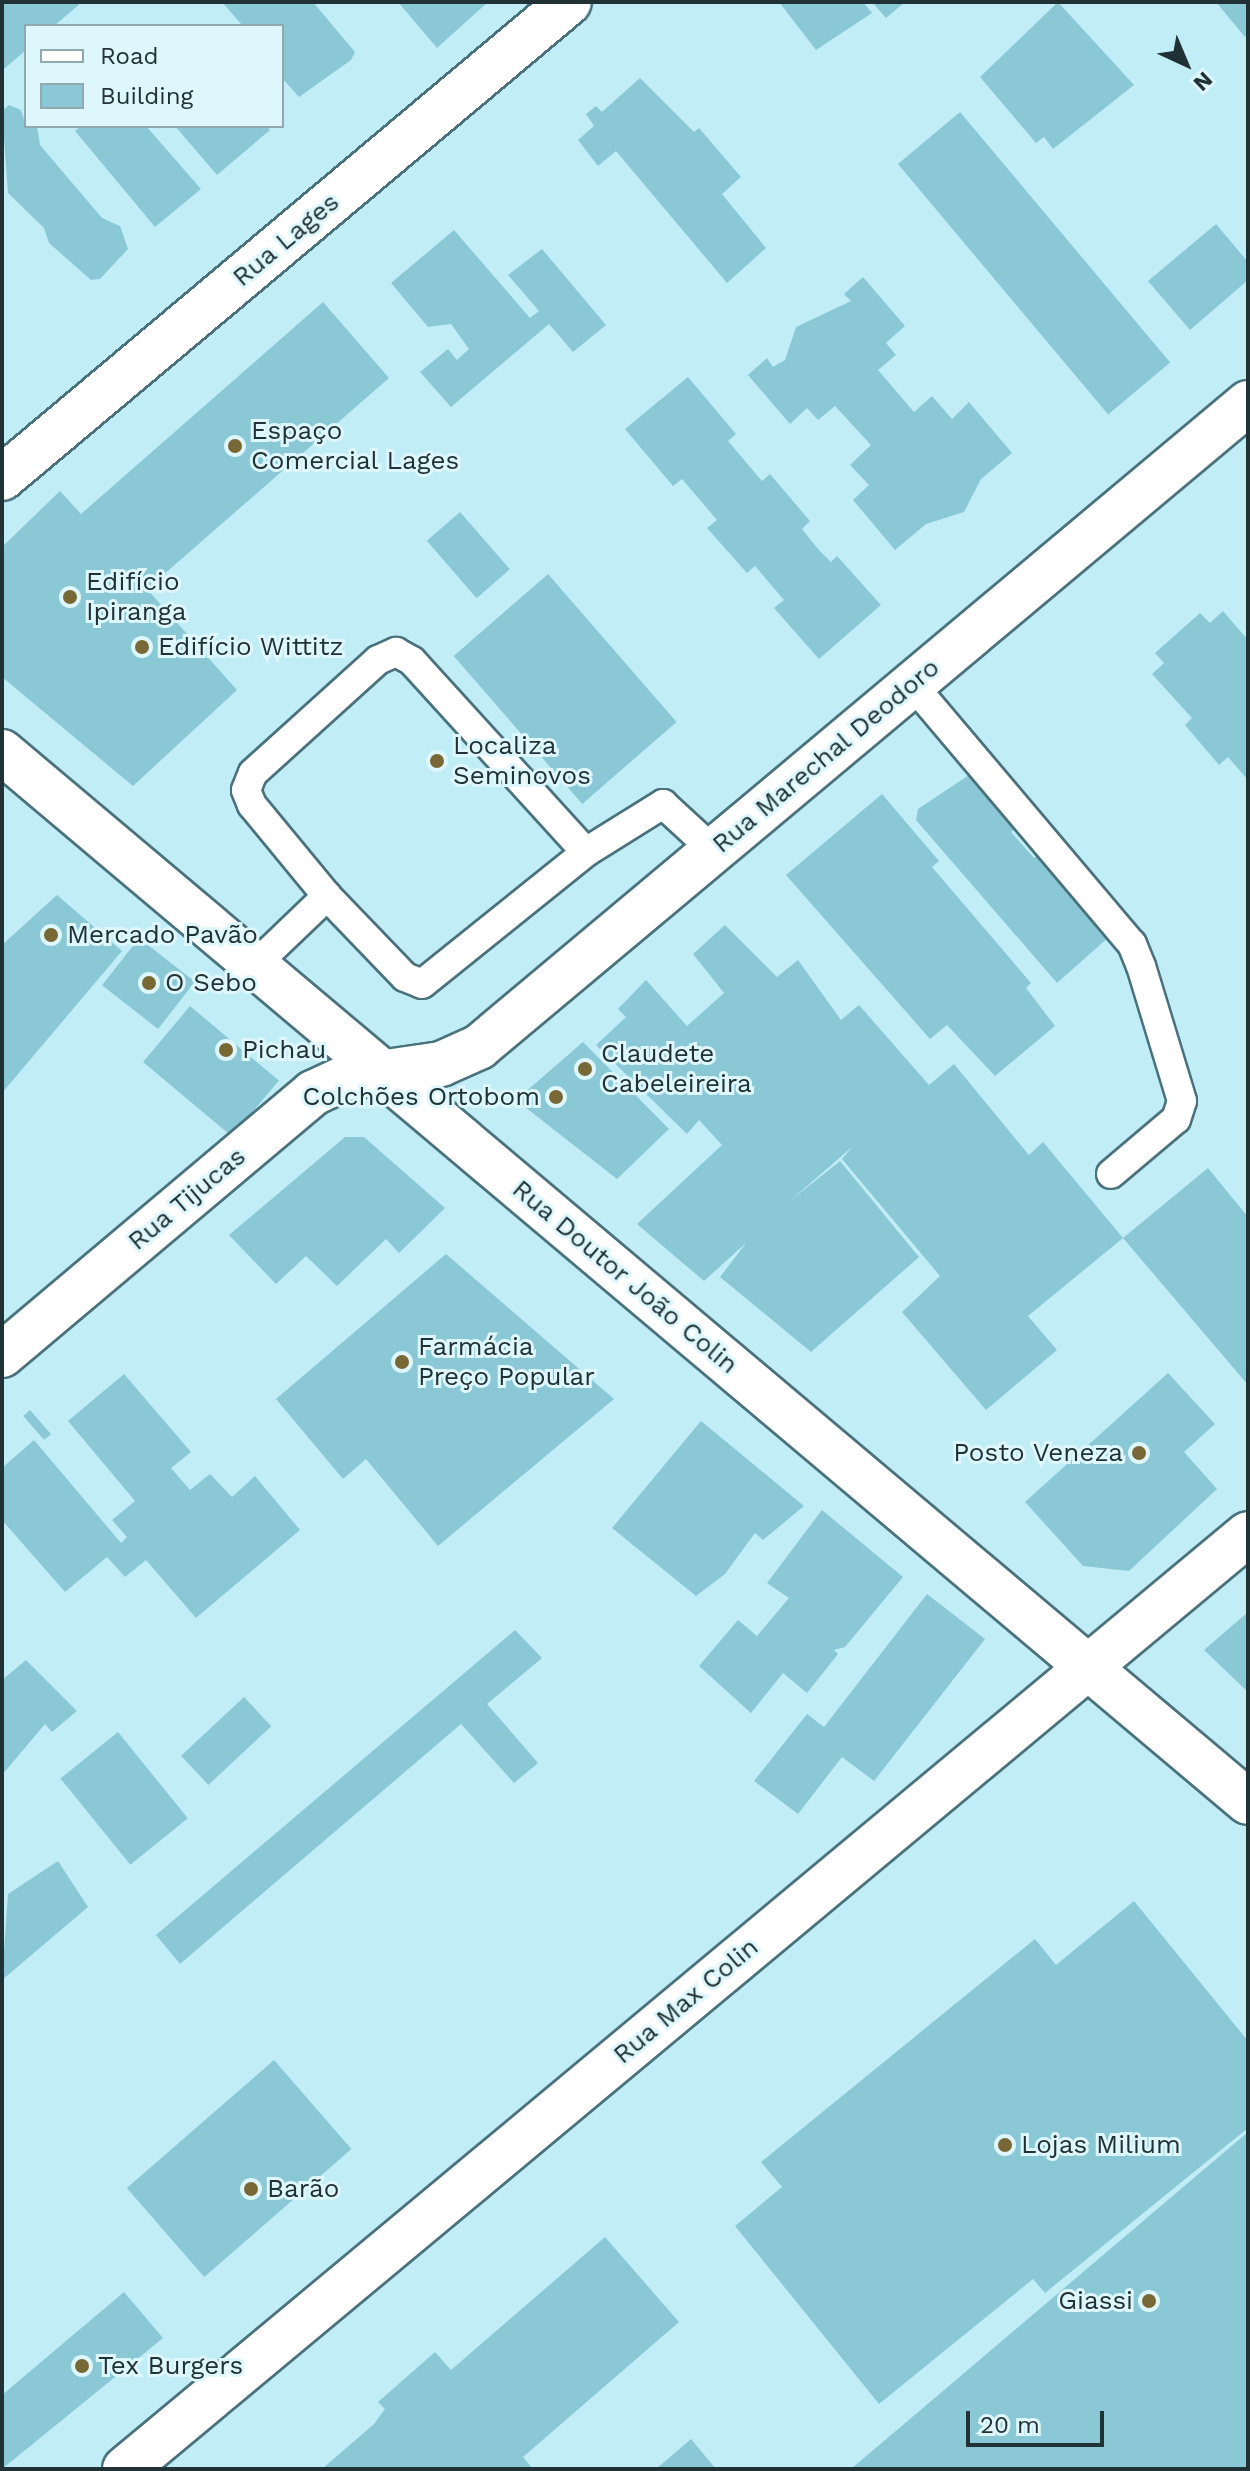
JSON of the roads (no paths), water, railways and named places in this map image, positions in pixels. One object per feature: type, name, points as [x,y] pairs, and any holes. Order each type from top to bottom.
[{"type":"main road","name":"Rua Lages","points":[[2,478],[569,2]]},
{"type":"main road","name":"Rua Marechal Deodoro","points":[[387,1076],[479,1047],[1248,403]]},
{"type":"main road","name":"Rua Doutor João Colin","points":[[2,752],[1248,1802]]},
{"type":"main road","name":"Rua Tijucas","points":[[2,1355],[313,1093],[345,1078],[387,1076]]},
{"type":"main road","name":"Rua Max Colin","points":[[125,2469],[1248,1534]]},
{"type":"lane","points":[[586,852],[396,652],[253,773],[246,790],[327,896],[405,977],[422,984],[586,852],[663,804],[713,850]]},
{"type":"lane","points":[[912,684],[1132,944],[1141,966],[1182,1101],[1176,1119],[1111,1174]]},
{"type":"lane","points":[[255,965],[327,896]]},
{"type":"place","name":"Espaço Comercial Lages","points":[[235,446]]},
{"type":"place","name":"Edifício Ipiranga","points":[[70,597]]},
{"type":"place","name":"Edifício Wittitz","points":[[142,647]]},
{"type":"place","name":"Localiza Seminovos","points":[[437,761]]},
{"type":"place","name":"Mercado Pavão","points":[[51,935]]},
{"type":"place","name":"O Sebo","points":[[149,983]]},
{"type":"place","name":"Pichau","points":[[226,1050]]},
{"type":"place","name":"Claudete Cabeleireira","points":[[585,1069]]},
{"type":"place","name":"Colchões Ortobom","points":[[556,1097]]},
{"type":"place","name":"Farmácia Preço Popular","points":[[402,1362]]},
{"type":"place","name":"Posto Veneza","points":[[1139,1453]]},
{"type":"place","name":"Lojas Milium","points":[[1005,2145]]},
{"type":"place","name":"Barão","points":[[251,2189]]},
{"type":"place","name":"Giassi","points":[[1149,2301]]},
{"type":"place","name":"Tex Burgers","points":[[82,2366]]}]
